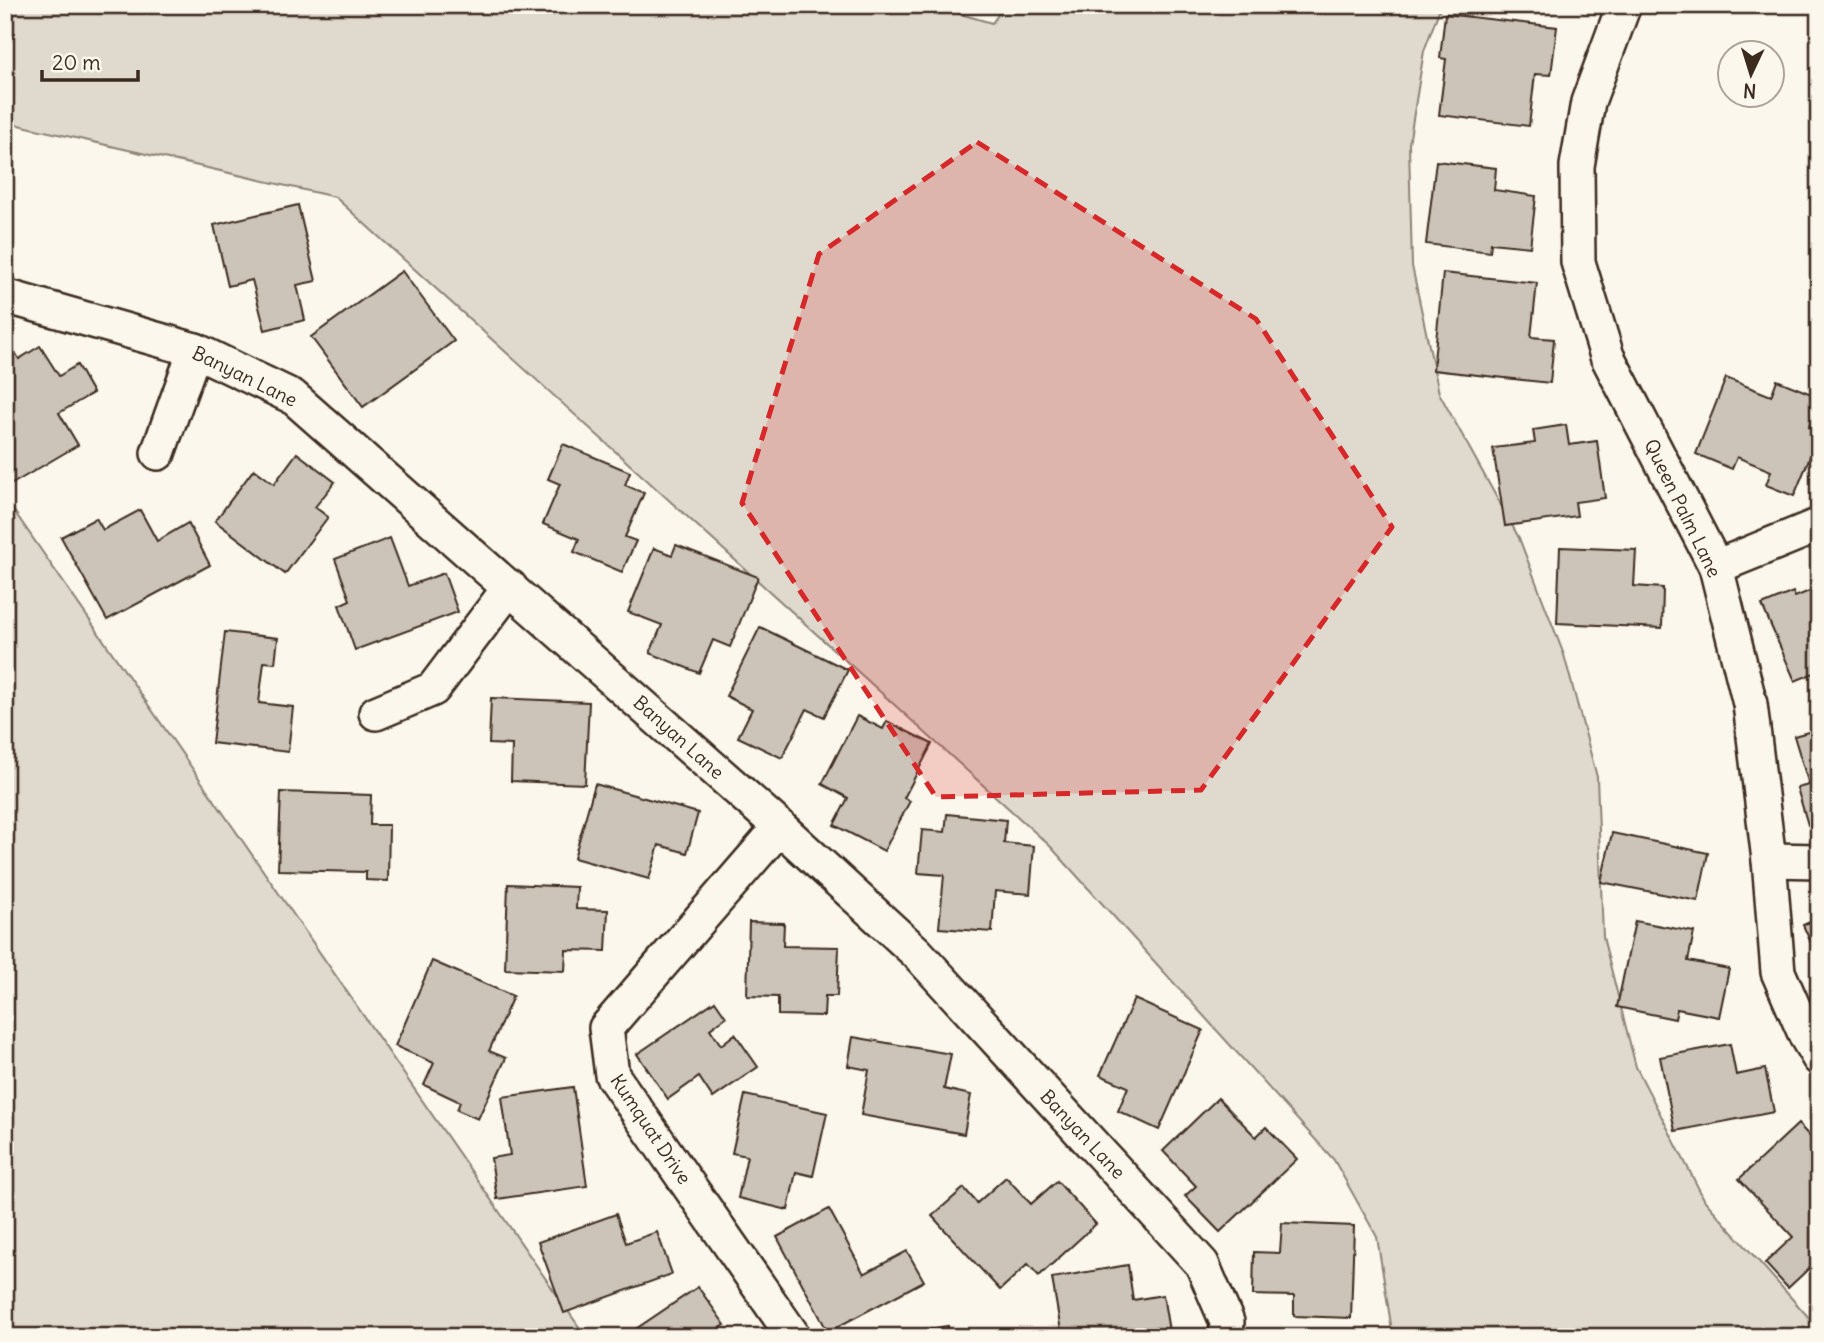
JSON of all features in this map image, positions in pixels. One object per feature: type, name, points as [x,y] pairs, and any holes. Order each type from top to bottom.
[{"type":"street","name":"Queen Palm Lane","points":[[1624,5],[1588,102],[1577,166],[1578,262],[1607,356],[1716,567],[1751,704],[1769,860],[1777,972],[1819,1058]]},
{"type":"street","name":"Banyan Lane","points":[[5,296],[195,349],[293,397],[780,827],[917,953],[1202,1264],[1227,1322],[1226,1337]]},
{"type":"street","points":[[158,453],[195,349]]},
{"type":"street","points":[[1716,567],[1819,525]]},
{"type":"street","points":[[376,713],[433,689],[510,587]]},
{"type":"street","name":"Kumquat Drive","points":[[780,827],[606,1028],[612,1075],[794,1337]]},
{"type":"street","points":[[1769,860],[1819,861]]},
{"type":"highlighted area","points":[[977,142],[1256,319],[1392,527],[1201,790],[936,797],[742,503],[819,254]]},
{"type":"shaded area","points":[[5,5],[929,5],[992,23],[1005,5],[1441,5],[1424,51],[1409,144],[1412,266],[1439,393],[1519,538],[1564,655],[1597,777],[1603,937],[1636,1067],[1705,1201],[1819,1329],[1819,1337],[1393,1337],[1377,1237],[1334,1160],[1050,846],[335,197],[5,122]]},
{"type":"shaded area","points":[[5,498],[586,1337],[5,1337]]},
{"type":"building","points":[[1445,14],[1557,27],[1551,75],[1535,74],[1529,126],[1439,115],[1446,59],[1440,58]]},
{"type":"building","points":[[1436,161],[1496,168],[1494,190],[1536,196],[1530,247],[1491,243],[1490,252],[1426,244]]},
{"type":"building","points":[[298,205],[316,281],[297,285],[305,320],[265,330],[252,280],[228,286],[214,225]]},
{"type":"building","points":[[402,271],[454,341],[363,407],[311,337]]},
{"type":"building","points":[[1443,273],[1537,283],[1531,337],[1554,339],[1550,383],[1433,370]]},
{"type":"building","points":[[5,335],[19,359],[40,346],[59,376],[77,365],[93,393],[59,413],[78,445],[12,484],[5,473]]},
{"type":"building","points":[[1726,378],[1771,396],[1777,380],[1819,397],[1809,427],[1819,431],[1819,435],[1794,496],[1766,485],[1771,471],[1737,457],[1732,469],[1696,454]]},
{"type":"building","points":[[1566,425],[1569,445],[1597,441],[1605,498],[1575,502],[1577,516],[1505,526],[1493,448],[1535,443],[1533,430]]},
{"type":"building","points":[[563,444],[630,472],[625,485],[644,493],[625,537],[636,541],[622,572],[574,552],[579,539],[543,524],[560,484],[548,479]]},
{"type":"building","points":[[297,453],[335,482],[315,507],[328,517],[285,574],[215,521],[254,469],[274,484]]},
{"type":"building","points":[[140,510],[157,541],[188,523],[210,565],[107,620],[61,537],[96,518],[103,530]]},
{"type":"building","points":[[390,538],[408,586],[444,573],[458,612],[355,650],[339,605],[350,600],[335,559]]},
{"type":"building","points":[[676,545],[758,577],[730,647],[713,640],[699,673],[650,653],[662,625],[628,612],[654,548],[672,555]]},
{"type":"building","points":[[1560,547],[1636,550],[1634,586],[1663,588],[1662,628],[1557,623]]},
{"type":"building","points":[[1819,587],[1819,671],[1795,681],[1762,605],[1793,592],[1795,597]]},
{"type":"building","points":[[760,627],[848,670],[824,717],[807,709],[782,758],[738,737],[752,709],[726,696]]},
{"type":"building","points":[[225,632],[278,638],[275,663],[264,662],[259,703],[293,707],[288,752],[212,743]]},
{"type":"building","points":[[491,698],[589,702],[585,784],[511,781],[512,745],[489,744]]},
{"type":"building","points":[[857,716],[883,729],[887,721],[932,744],[904,798],[910,801],[884,851],[834,825],[848,798],[822,784]]},
{"type":"building","points":[[1819,729],[1819,821],[1808,825],[1797,788],[1809,785],[1794,736]]},
{"type":"building","points":[[595,784],[698,813],[687,853],[659,845],[649,879],[574,858]]},
{"type":"building","points":[[281,792],[371,795],[370,825],[389,825],[388,881],[366,880],[366,872],[278,870]]},
{"type":"building","points":[[947,814],[1006,820],[1004,843],[1034,846],[1030,894],[995,891],[992,932],[939,928],[944,875],[918,873],[922,830],[945,832]]},
{"type":"building","points":[[1612,833],[1708,853],[1698,901],[1601,882]]},
{"type":"building","points":[[508,884],[577,887],[576,909],[608,910],[606,951],[566,950],[565,971],[505,969]]},
{"type":"building","points":[[1819,918],[1819,961],[1803,925]]},
{"type":"building","points":[[1635,921],[1694,932],[1688,961],[1729,969],[1719,1017],[1677,1009],[1675,1019],[1617,1007]]},
{"type":"building","points":[[749,922],[784,923],[783,946],[839,947],[837,996],[825,996],[824,1016],[778,1015],[778,997],[747,996]]},
{"type":"building","points":[[432,961],[513,996],[489,1051],[506,1058],[478,1119],[457,1110],[460,1102],[424,1085],[434,1063],[395,1046]]},
{"type":"building","points":[[1134,999],[1203,1030],[1159,1130],[1118,1111],[1128,1087],[1100,1075]]},
{"type":"building","points":[[715,1001],[726,1017],[710,1029],[721,1045],[735,1034],[758,1067],[713,1098],[699,1077],[668,1099],[637,1054]]},
{"type":"building","points":[[853,1037],[951,1054],[944,1089],[971,1095],[964,1134],[861,1115],[869,1070],[848,1066]]},
{"type":"building","points":[[1730,1044],[1736,1075],[1765,1069],[1774,1112],[1675,1131],[1660,1057]]},
{"type":"building","points":[[573,1087],[587,1186],[497,1199],[491,1158],[510,1155],[502,1097]]},
{"type":"building","points":[[745,1095],[827,1113],[813,1176],[796,1172],[788,1210],[738,1198],[747,1156],[732,1153]]},
{"type":"building","points":[[1218,1098],[1256,1137],[1266,1127],[1297,1159],[1220,1232],[1185,1196],[1196,1186],[1163,1151]]},
{"type":"building","points":[[1798,1124],[1819,1146],[1819,1160],[1813,1166],[1819,1172],[1819,1259],[1788,1288],[1765,1263],[1793,1237],[1739,1179]]},
{"type":"building","points":[[1006,1177],[1031,1204],[1057,1181],[1096,1224],[1039,1276],[1028,1264],[1000,1290],[932,1216],[964,1188],[977,1203]]},
{"type":"building","points":[[829,1209],[864,1274],[907,1251],[924,1281],[828,1332],[777,1237]]},
{"type":"building","points":[[616,1214],[626,1243],[657,1232],[672,1274],[564,1313],[538,1242]]},
{"type":"building","points":[[1282,1223],[1354,1226],[1351,1318],[1294,1316],[1294,1296],[1253,1295],[1254,1252],[1280,1253]]},
{"type":"building","points":[[1128,1265],[1133,1300],[1163,1295],[1170,1337],[1062,1337],[1052,1278]]},
{"type":"building","points":[[698,1287],[725,1325],[714,1332],[718,1337],[624,1337]]},
{"type":"building","points":[[948,1326],[950,1337],[877,1337]]}]
